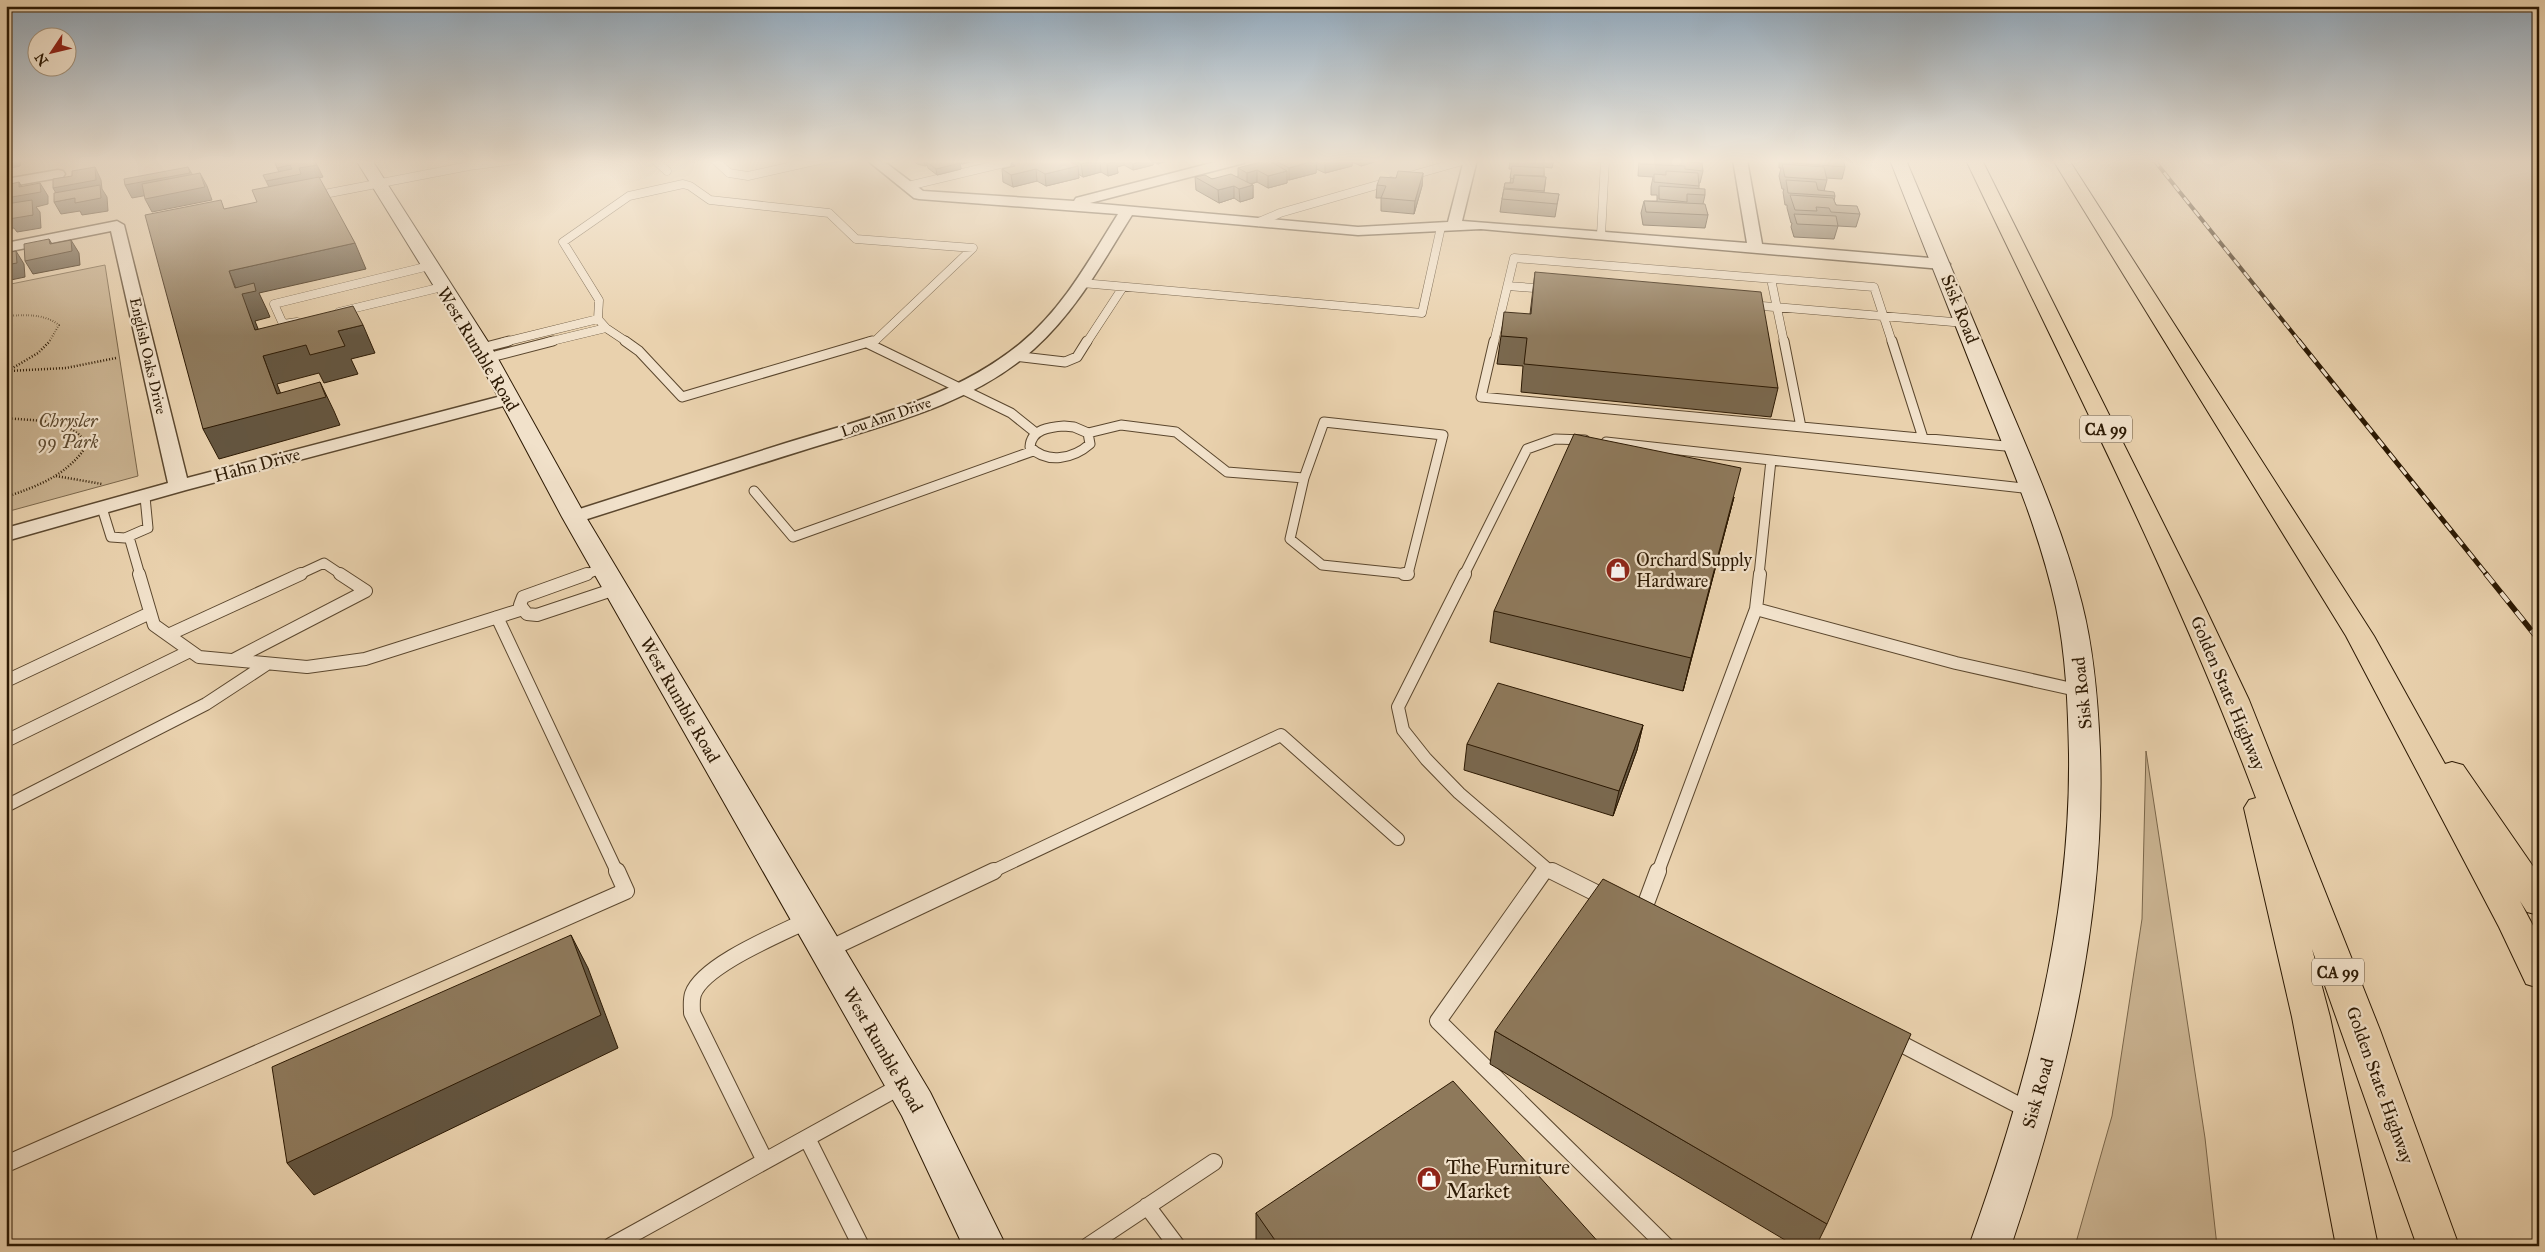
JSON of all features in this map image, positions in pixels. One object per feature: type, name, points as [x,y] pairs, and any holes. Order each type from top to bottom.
[{"type":"highway","name":"Golden State Highway","points":[[2002,218],[2188,599],[2234,700],[2361,1030],[2438,1246]]},
{"type":"highway","points":[[2098,218],[2360,636],[2539,902]]},
{"type":"highway","points":[[2360,636],[2516,926],[2539,973]]},
{"type":"highway","points":[[2234,700],[2311,1017],[2357,1246]]},
{"type":"street","name":"West Rumble Road","points":[[399,218],[484,353],[609,578],[904,1084],[985,1246]]},
{"type":"street","name":"Lou Ann Drive","points":[[574,517],[917,408],[963,389],[1002,367],[1055,321],[1082,283],[1122,218]]},
{"type":"street","points":[[1216,218],[1378,232],[1481,225],[1942,264]]},
{"type":"street","points":[[1448,226],[1451,218]]},
{"type":"street","points":[[1750,218],[1755,249]]},
{"type":"street","name":"Sisk Road","points":[[1923,218],[2032,489],[2060,571],[2075,636],[2083,692],[2087,801],[2074,936],[2050,1051],[1990,1246]]},
{"type":"street","name":"English Oaks Drive","points":[[6,248],[117,225],[179,486]]},
{"type":"street","name":"Hahn Drive","points":[[6,535],[179,486],[509,399]]},
{"type":"lane","points":[[597,218],[563,242],[599,300],[598,319],[606,328],[639,351],[682,397],[876,340],[973,248],[856,239],[835,218]]},
{"type":"lane","points":[[1259,222],[1267,218]]},
{"type":"lane","points":[[1601,236],[1602,218]]},
{"type":"lane","points":[[1082,283],[1422,313],[1448,226]]},
{"type":"lane","points":[[1923,438],[1874,287],[1514,258],[1481,397],[2016,448]]},
{"type":"lane","points":[[328,315],[435,277]]},
{"type":"lane","points":[[309,319],[283,324],[274,304],[435,277]]},
{"type":"lane","points":[[1771,279],[1800,427]]},
{"type":"lane","points":[[1508,286],[1556,290]]},
{"type":"lane","points":[[1014,356],[1065,362],[1077,357],[1123,287]]},
{"type":"lane","points":[[1739,304],[1965,323]]},
{"type":"lane","points":[[484,353],[598,319]]},
{"type":"lane","points":[[484,353],[606,328]]},
{"type":"lane","points":[[866,343],[963,389],[993,406],[1011,413],[1036,433]]},
{"type":"lane","points":[[1324,422],[1443,435],[1408,574],[1322,565],[1290,539],[1304,478],[1324,422]]},
{"type":"lane","points":[[1033,451],[1029,442],[1036,433],[1044,429],[1064,426],[1074,427],[1088,433],[1120,425],[1154,428],[1176,432],[1226,472],[1304,478]]},
{"type":"lane","points":[[754,491],[793,537],[1033,451],[1048,457],[1069,456],[1079,453],[1090,444],[1088,433]]},
{"type":"lane","points":[[1658,924],[1546,868],[1459,793],[1426,759],[1404,730],[1398,707],[1527,449],[1539,442],[1557,438],[1726,454],[2032,489]]},
{"type":"lane","points":[[1642,915],[1756,610],[1771,460]]},
{"type":"lane","points":[[102,508],[111,537],[116,539],[130,537],[148,528],[145,496]]},
{"type":"lane","points":[[130,537],[154,625],[199,657],[307,667],[365,660],[523,609]]},
{"type":"lane","points":[[168,635],[324,563],[366,590],[234,660]]},
{"type":"lane","points":[[609,578],[537,614],[527,614],[520,605],[523,597],[609,578]]},
{"type":"lane","points":[[1756,610],[1956,663],[2083,692]]},
{"type":"lane","points":[[6,681],[150,613]]},
{"type":"lane","points":[[6,1164],[626,891],[497,617]]},
{"type":"lane","points":[[6,740],[190,651]]},
{"type":"lane","points":[[6,806],[206,704],[267,664]]},
{"type":"lane","points":[[826,950],[1281,735],[1398,839]]},
{"type":"lane","points":[[1546,868],[1438,1021],[1666,1246]]},
{"type":"lane","points":[[765,1161],[692,1013],[693,993],[705,975],[808,920]]},
{"type":"lane","points":[[1882,1034],[2032,1112]]},
{"type":"lane","points":[[611,1246],[904,1084]]},
{"type":"lane","points":[[807,1138],[861,1246]]},
{"type":"lane","points":[[1088,1246],[1214,1162]]},
{"type":"lane","points":[[1147,1206],[1177,1246]]},
{"type":"path","points":[[6,316],[41,316],[53,319],[59,325],[54,338],[41,350],[7,372]]},
{"type":"path","points":[[7,372],[66,368],[116,358]]},
{"type":"path","points":[[6,418],[65,427],[78,431],[85,438],[87,445],[83,453],[72,465],[56,476],[6,497]]},
{"type":"path","points":[[56,476],[112,486]]},
{"type":"green space","name":"Chrysler 99 Park","points":[[105,265],[138,476],[6,512],[6,285]]},
{"type":"green space","points":[[2146,751],[2205,1138],[2217,1246],[2075,1246],[2112,1116],[2142,919]]},
{"type":"building","points":[[146,218],[342,218],[355,243],[229,271],[235,288],[254,283],[256,291],[242,294],[255,330],[353,306],[363,325],[338,331],[345,346],[310,355],[306,345],[263,356],[277,394],[320,382],[326,397],[203,429]]},
{"type":"building","points":[[1795,218],[1836,218],[1838,226],[1797,224]]},
{"type":"building","points":[[49,239],[50,244],[71,240],[72,251],[25,261],[24,244]]},
{"type":"building","points":[[16,251],[17,263],[6,265],[6,253]]},
{"type":"building","points":[[1535,272],[1761,292],[1778,388],[1524,364],[1527,338],[1501,336],[1504,312],[1531,314]]},
{"type":"building","name":"Orchard Supply Hardware","points":[[1574,434],[1741,468],[1691,658],[1494,611]]},
{"type":"building","points":[[1498,683],[1643,725],[1619,791],[1467,744]]},
{"type":"building","points":[[1603,879],[1911,1034],[1827,1224],[1495,1031]]},
{"type":"building","points":[[571,935],[601,1015],[287,1163],[272,1067]]},
{"type":"building","name":"The Furniture Market","points":[[1453,1081],[1602,1246],[1279,1246],[1256,1213]]},
{"type":"railway","points":[[2201,218],[2300,342]]},
{"type":"railway","points":[[2299,341],[2487,575]]},
{"type":"railway","points":[[2486,574],[2539,640]]},
{"type":"place","name":"Orchard Supply Hardware","points":[[1618,570]]},
{"type":"place","name":"The Furniture Market","points":[[1429,1179]]}]
